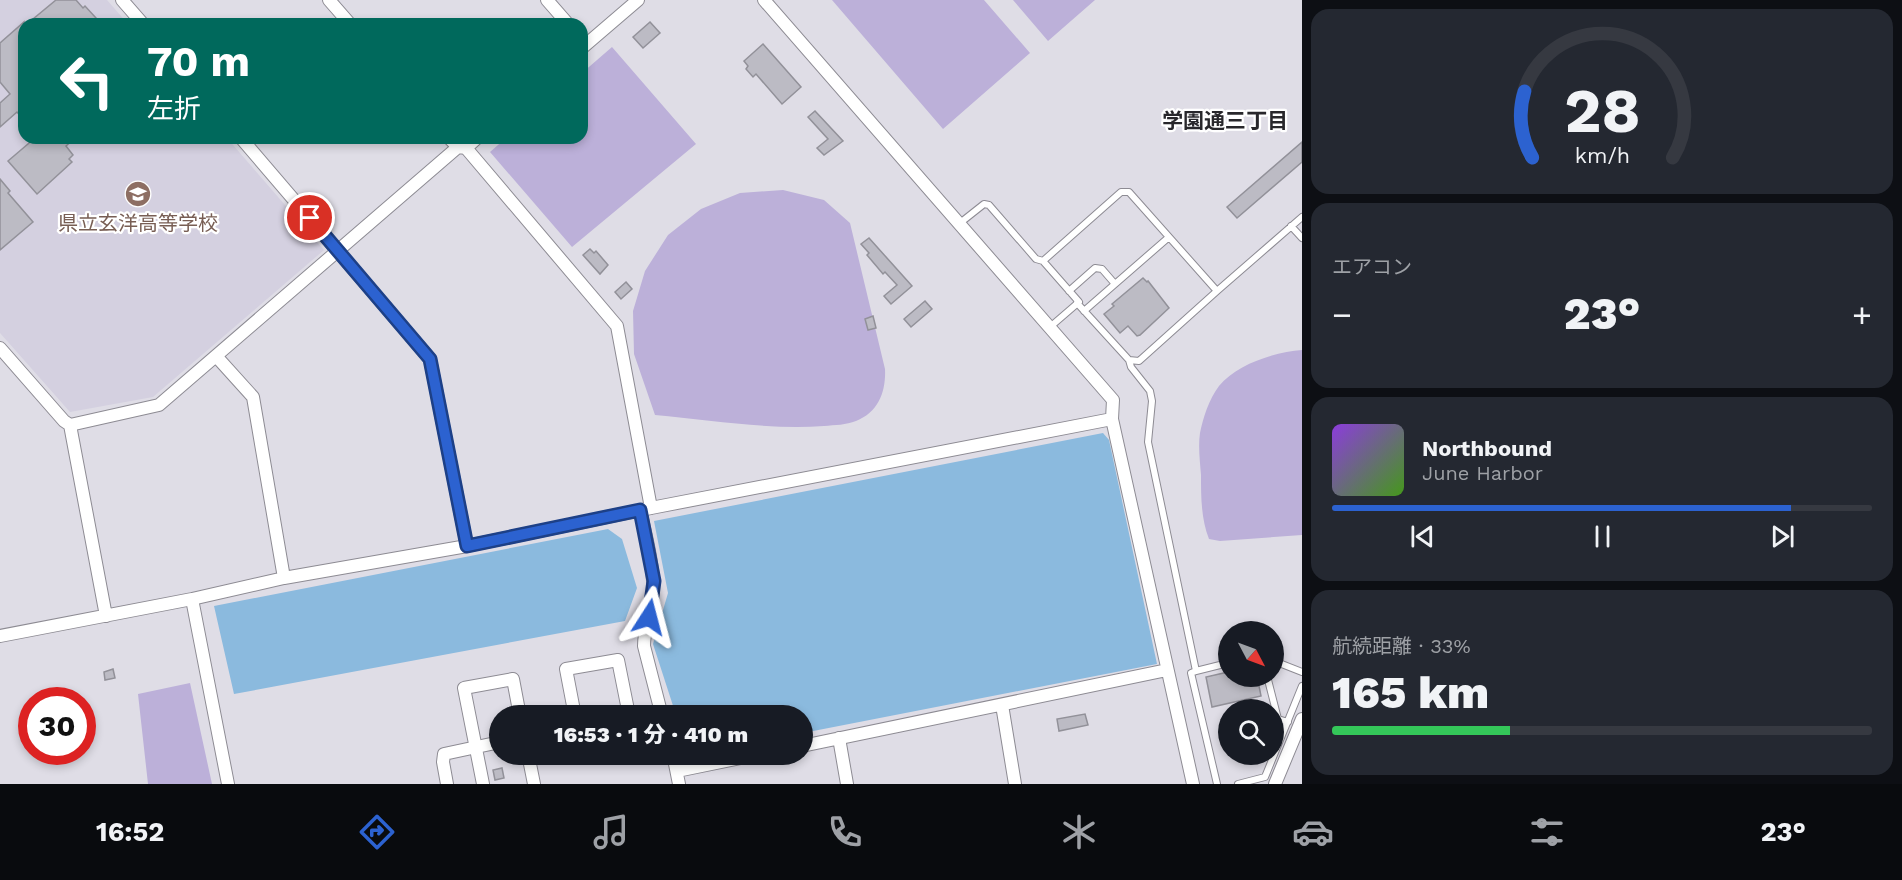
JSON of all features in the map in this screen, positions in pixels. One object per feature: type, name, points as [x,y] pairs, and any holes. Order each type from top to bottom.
[{"type":"street","points":[[122,0],[137,18]]},
{"type":"street","points":[[330,0],[345,18]]},
{"type":"street","points":[[547,0],[563,18]]},
{"type":"street","points":[[588,40],[638,0]]},
{"type":"street","points":[[764,0],[1113,400],[1112,419],[1193,784]]},
{"type":"street","points":[[246,144],[430,359],[467,546]]},
{"type":"street","points":[[70,425],[159,405],[458,144],[617,326],[646,509],[654,581],[644,646],[659,705]]},
{"type":"street","points":[[0,348],[70,425],[106,616]]},
{"type":"street","points":[[216,356],[253,397],[284,578]]},
{"type":"street","points":[[0,636],[192,599],[284,578],[467,546],[1112,419]]},
{"type":"street","points":[[192,599],[228,784]]},
{"type":"street","points":[[573,705],[566,669],[618,660],[627,705]]},
{"type":"street","points":[[813,744],[1167,670]]},
{"type":"street","points":[[483,784],[464,688],[513,679],[518,705]]},
{"type":"street","points":[[1002,705],[1015,784]]},
{"type":"street","points":[[1275,784],[1302,719]]},
{"type":"street","points":[[839,738],[847,784]]},
{"type":"street","points":[[447,784],[442,762],[444,754],[489,744]]},
{"type":"street","points":[[530,765],[534,784]]},
{"type":"street","points":[[676,765],[680,784]]},
{"type":"street","points":[[677,771],[706,765]]},
{"type":"lane","points":[[1042,261],[1121,192],[1129,192],[1217,291]]},
{"type":"lane","points":[[960,224],[984,204],[988,205],[1036,259],[1042,261],[1079,302],[1077,303],[1128,360],[1150,391],[1152,401],[1148,442],[1196,671]]},
{"type":"lane","points":[[1128,360],[1139,361],[1302,217]]},
{"type":"lane","points":[[1292,226],[1302,238]]},
{"type":"lane","points":[[1084,311],[1169,237]]},
{"type":"lane","points":[[1069,291],[1095,268],[1102,269],[1115,284]]},
{"type":"lane","points":[[1050,327],[1077,303]]},
{"type":"lane","points":[[1284,665],[1302,672]]},
{"type":"lane","points":[[1217,784],[1191,673],[1218,666]]},
{"type":"lane","points":[[1238,784],[1265,777],[1302,686]]},
{"type":"lane","points":[[1271,687],[1278,719],[1288,722]]},
{"type":"shaded area","name":"県立玄洋高等学校","points":[[0,0],[107,0],[123,18],[18,18],[18,144],[232,144],[324,250],[153,397],[70,412],[0,333]]},
{"type":"shaded area","points":[[832,0],[984,0],[1030,53],[943,129]]},
{"type":"shaded area","points":[[1013,0],[1095,0],[1048,41]]},
{"type":"shaded area","points":[[612,47],[696,144],[572,247],[490,152],[499,144],[588,144],[588,68]]},
{"type":"shaded area","points":[[783,190],[824,200],[850,223],[885,369],[880,400],[870,412],[856,421],[824,426],[760,426],[655,415],[634,354],[633,311],[645,271],[668,235],[701,209],[740,193]]},
{"type":"shaded area","points":[[1302,350],[1302,535],[1220,541],[1209,539],[1202,507],[1199,443],[1203,421],[1212,397],[1227,378],[1246,365],[1280,353]]},
{"type":"shaded area","points":[[190,683],[212,784],[148,784],[138,694]]},
{"type":"water","points":[[1103,433],[1109,440],[1157,664],[813,731],[813,705],[673,705],[653,644],[668,593],[654,521]]},
{"type":"water","points":[[608,529],[622,539],[637,588],[625,621],[234,694],[214,606]]},
{"type":"building","points":[[56,0],[76,0],[96,18],[34,18]]},
{"type":"building","points":[[650,22],[660,33],[643,48],[633,37]]},
{"type":"building","points":[[18,27],[18,113],[0,127],[0,103],[10,94],[0,82],[0,43]]},
{"type":"building","points":[[763,44],[801,87],[782,104],[756,74],[753,77],[746,69],[748,66],[744,61]]},
{"type":"building","points":[[815,111],[843,141],[824,155],[817,148],[828,139],[808,117]]},
{"type":"building","points":[[1302,142],[1302,162],[1237,218],[1227,207]]},
{"type":"building","points":[[28,144],[68,144],[66,146],[73,155],[69,159],[72,162],[37,194],[8,161]]},
{"type":"building","points":[[0,179],[10,191],[8,193],[33,222],[0,250]]},
{"type":"building","points":[[869,238],[912,286],[891,304],[884,296],[897,285],[885,272],[883,274],[867,255],[869,253],[861,244]]},
{"type":"building","points":[[590,249],[594,253],[596,251],[608,265],[600,274],[583,255]]},
{"type":"building","points":[[1143,278],[1148,281],[1169,308],[1140,335],[1137,336],[1128,326],[1120,333],[1104,314],[1114,306],[1112,304]]},
{"type":"building","points":[[626,282],[632,289],[621,299],[615,292]]},
{"type":"building","points":[[925,301],[932,309],[911,327],[904,319]]},
{"type":"building","points":[[873,316],[876,328],[868,330],[865,319]]},
{"type":"building","points":[[113,669],[115,678],[105,680],[104,672]]},
{"type":"building","points":[[1218,674],[1218,687],[1259,687],[1261,696],[1248,699],[1218,699],[1218,706],[1212,707],[1206,677]]},
{"type":"building","points":[[1085,714],[1088,725],[1059,731],[1057,719]]},
{"type":"building","points":[[502,768],[504,778],[495,780],[493,770]]},
{"type":"place","name":"県立玄洋高等学校","points":[[138,194]]},
{"type":"district","name":"学園通三丁目","points":[[1225,121]]},
{"type":"route","points":[[310,218],[430,359],[467,546],[640,510],[654,581],[649,617]]}]
